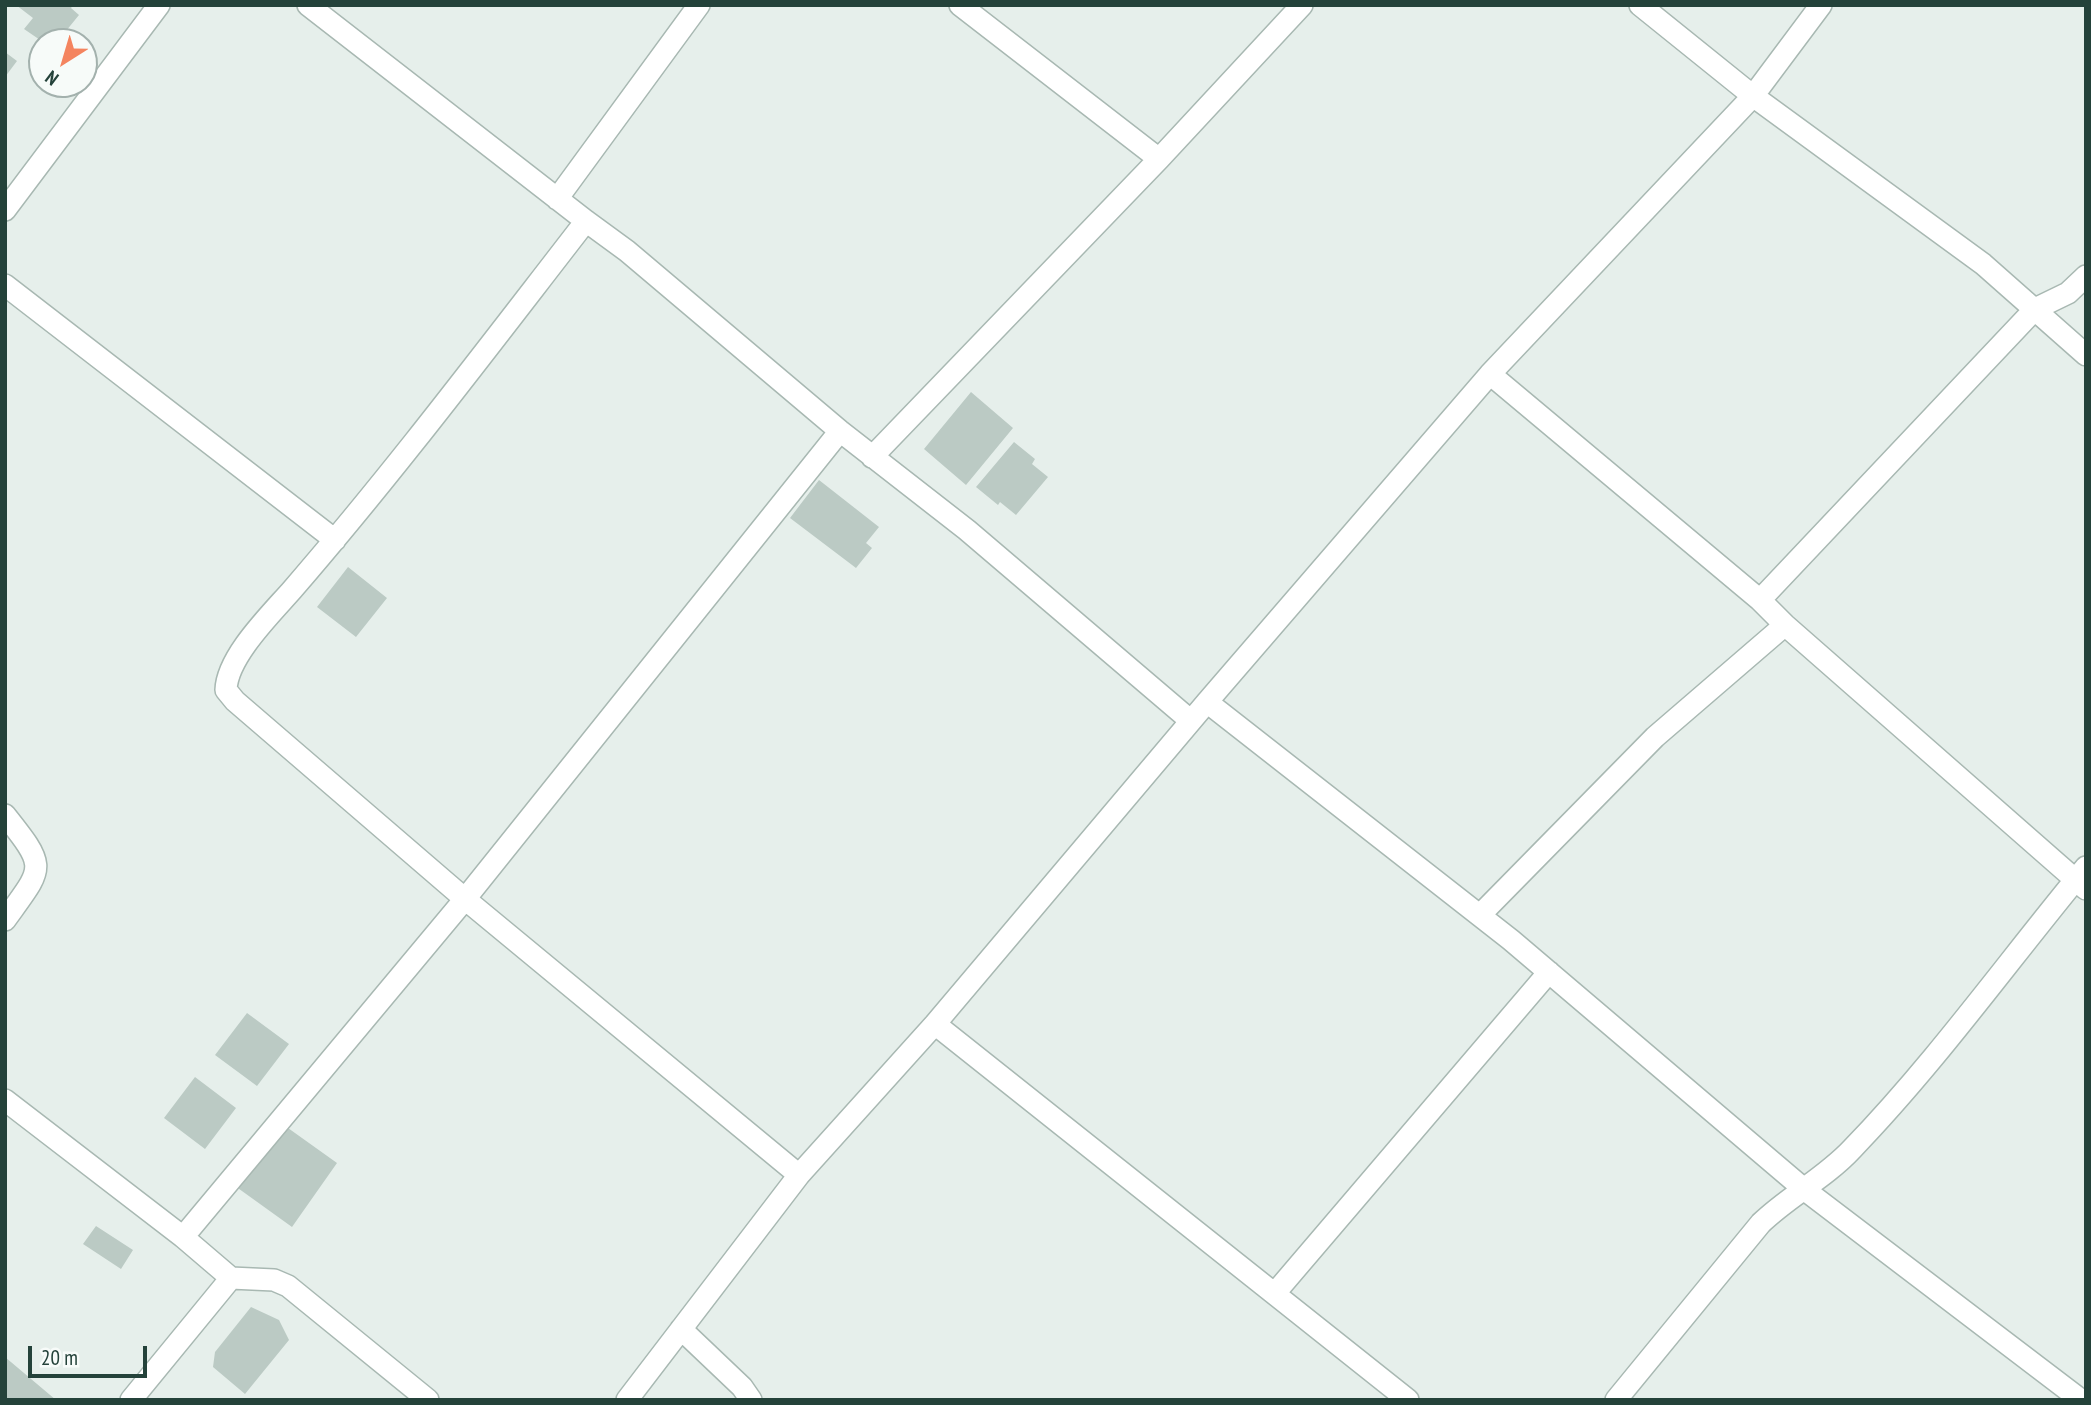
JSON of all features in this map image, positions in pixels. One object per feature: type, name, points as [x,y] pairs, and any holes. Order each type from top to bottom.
[{"type":"street","points":[[5,210],[159,5]]},
{"type":"street","points":[[308,5],[627,251],[840,431],[967,530],[1191,721]]},
{"type":"street","points":[[557,199],[699,5]]},
{"type":"street","points":[[960,5],[1159,159]]},
{"type":"street","points":[[872,457],[1159,159],[1302,5]]},
{"type":"street","points":[[1640,5],[1753,96],[1983,264],[2086,355]]},
{"type":"street","points":[[627,1400],[799,1175],[935,1024],[1207,702],[1490,374],[1753,96],[1821,5]]},
{"type":"street","points":[[586,221],[378,489],[244,648],[226,680],[226,690],[235,701],[465,899],[799,1175]]},
{"type":"street","points":[[1760,600],[2035,309],[2068,293],[2086,276]]},
{"type":"street","points":[[5,285],[335,540]]},
{"type":"street","points":[[1490,374],[1760,600],[1785,625],[2082,879],[1956,1031],[1851,1151],[1762,1223],[1616,1400]]},
{"type":"street","points":[[183,1237],[465,899],[840,431]]},
{"type":"street","points":[[1480,915],[1655,737],[1785,625]]},
{"type":"street","points":[[1207,702],[1480,915],[1805,1190],[2081,1400]]},
{"type":"street","points":[[5,814],[36,859],[36,875],[5,920]]},
{"type":"street","points":[[1275,1293],[1549,972]]},
{"type":"street","points":[[935,1024],[1408,1400]]},
{"type":"street","points":[[5,1100],[183,1237],[231,1278],[274,1280],[288,1286],[428,1400]]},
{"type":"street","points":[[131,1400],[231,1278]]},
{"type":"street","points":[[681,1329],[742,1387],[751,1400]]},
{"type":"building","points":[[16,5],[73,5],[71,8],[79,15],[68,28],[28,28],[28,32],[24,29],[33,18]]},
{"type":"building","points":[[5,52],[17,61],[5,77]]},
{"type":"building","points":[[971,392],[1013,428],[966,485],[924,449]]},
{"type":"building","points":[[1014,442],[1035,459],[1032,464],[1048,477],[1016,515],[1000,502],[998,505],[976,487]]},
{"type":"building","points":[[819,480],[879,527],[866,543],[872,548],[856,568],[790,518]]},
{"type":"building","points":[[348,567],[387,598],[356,637],[317,607]]},
{"type":"building","points":[[247,1013],[289,1044],[257,1086],[215,1055]]},
{"type":"building","points":[[195,1077],[236,1108],[205,1149],[164,1118]]},
{"type":"building","points":[[281,1123],[337,1163],[292,1227],[235,1186]]},
{"type":"building","points":[[96,1226],[133,1250],[121,1269],[83,1244]]},
{"type":"building","points":[[251,1307],[279,1320],[289,1340],[245,1394],[213,1367],[215,1352]]},
{"type":"building","points":[[5,1357],[56,1400],[5,1400]]}]
